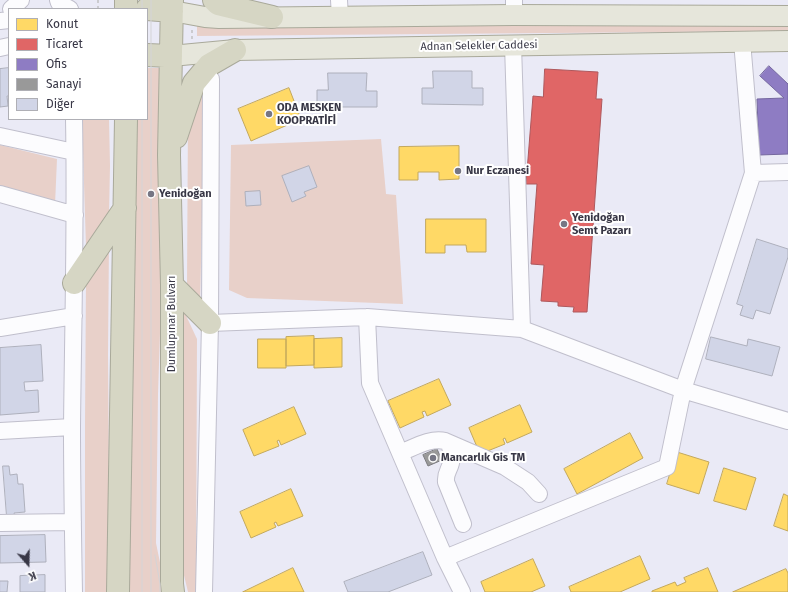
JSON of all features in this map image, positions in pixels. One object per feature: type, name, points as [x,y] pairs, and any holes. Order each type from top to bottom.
[{"type":"highway","points":[[214,0],[218,4],[272,17]]},
{"type":"highway","points":[[148,9],[172,5]]},
{"type":"highway","name":"Dumlupınar Bulvarı","points":[[172,5],[169,155],[172,285],[173,592]]},
{"type":"highway","points":[[169,155],[194,83],[209,65],[235,50]]},
{"type":"highway","points":[[148,55],[171,56]]},
{"type":"highway","points":[[118,592],[126,120]]},
{"type":"highway","points":[[74,283],[125,208]]},
{"type":"highway","points":[[172,285],[210,323]]},
{"type":"main road","points":[[172,5],[205,17],[219,18],[272,17],[339,9],[514,8],[788,16]]},
{"type":"main road","name":"Adnan Selekler Caddesi","points":[[171,56],[235,50],[788,41]]},
{"type":"street","points":[[12,8],[21,0]]},
{"type":"street","points":[[58,0],[59,3],[68,8]]},
{"type":"street","points":[[0,20],[8,12]]},
{"type":"street","points":[[445,558],[667,467],[684,390],[753,173],[742,41]]},
{"type":"street","points":[[513,45],[522,328]]},
{"type":"street","points":[[204,592],[210,323],[211,79]]},
{"type":"street","points":[[74,120],[75,215],[72,427],[74,592]]},
{"type":"street","points":[[0,136],[74,152]]},
{"type":"street","points":[[753,173],[788,172]]},
{"type":"street","points":[[0,194],[75,215]]},
{"type":"street","points":[[0,328],[74,316]]},
{"type":"street","points":[[367,317],[370,383],[445,558],[462,592]]},
{"type":"street","points":[[210,323],[367,317],[522,328],[684,390],[788,421]]},
{"type":"street","points":[[0,431],[72,427]]},
{"type":"street","points":[[400,453],[434,440],[440,440],[505,467],[528,482],[539,494]]},
{"type":"street","points":[[449,443],[452,454],[446,476],[446,482],[463,524]]},
{"type":"street","points":[[0,523],[73,522]]},
{"type":"shaded area","points":[[197,23],[788,23],[788,31],[197,36]]},
{"type":"shaded area","points":[[148,68],[162,68],[163,243],[158,394],[156,543],[166,592],[129,592],[132,120],[148,120]]},
{"type":"shaded area","points":[[205,86],[200,305],[187,284],[188,115]]},
{"type":"shaded area","points":[[82,120],[109,120],[109,215],[86,247]]},
{"type":"shaded area","points":[[381,139],[386,194],[396,195],[403,304],[247,298],[229,290],[231,145]]},
{"type":"shaded area","points":[[0,145],[57,159],[55,205],[0,189]]},
{"type":"shaded area","points":[[109,241],[108,355],[110,592],[85,592],[86,278]]},
{"type":"shaded area","points":[[182,307],[197,339],[196,592],[188,592],[181,563]]},
{"type":"building: Konut","name":"ODA MESKEN KOOPRATİFİ","points":[[289,88],[301,119],[251,141],[238,109]]},
{"type":"building: Konut","points":[[459,146],[459,179],[439,180],[439,172],[418,172],[418,180],[399,180],[399,147]]},
{"type":"building: Konut","points":[[426,219],[486,219],[486,252],[467,252],[466,245],[445,245],[445,253],[426,253]]},
{"type":"building: Konut","points":[[314,336],[314,365],[286,366],[286,337]]},
{"type":"building: Konut","points":[[342,338],[342,367],[314,368],[314,339]]},
{"type":"building: Konut","points":[[258,339],[286,339],[286,368],[258,368]]},
{"type":"building: Konut","points":[[439,379],[451,405],[427,416],[425,411],[422,412],[424,417],[400,428],[388,401]]},
{"type":"building: Konut","points":[[520,405],[532,432],[507,443],[505,438],[503,439],[505,444],[480,454],[469,428]]},
{"type":"building: Konut","points":[[294,407],[306,434],[281,445],[279,440],[277,441],[279,446],[254,456],[243,430]]},
{"type":"building: Konut","points":[[630,433],[643,458],[577,494],[564,469]]},
{"type":"building: Konut","points":[[677,452],[709,462],[699,494],[667,484]]},
{"type":"building: Konut","points":[[724,468],[756,478],[746,510],[714,501]]},
{"type":"building: Konut","points":[[291,489],[303,516],[278,526],[276,522],[274,523],[276,527],[251,538],[240,512]]},
{"type":"building: Konut","points":[[784,494],[788,496],[788,531],[774,526]]},
{"type":"building: Konut","points":[[640,556],[650,579],[620,592],[571,592],[569,587]]},
{"type":"building: Konut","points":[[533,559],[545,586],[531,592],[485,592],[481,582]]},
{"type":"building: Konut","points":[[293,568],[304,592],[243,592]]},
{"type":"building: Konut","points":[[708,568],[718,592],[652,592],[675,582],[677,586],[686,582],[684,578]]},
{"type":"building: Konut","points":[[786,569],[788,573],[788,592],[733,592]]},
{"type":"building: Ticaret","name":"Yenidoğan Semt Pazarı","points":[[545,69],[598,72],[596,99],[602,99],[587,312],[573,312],[574,307],[558,306],[558,302],[541,301],[544,265],[531,264],[537,184],[526,184],[533,96],[543,97]]},
{"type":"building: Ofis","points":[[769,66],[788,84],[788,154],[759,155],[757,99],[784,98],[760,76]]},
{"type":"building: Sanayi","name":"Mancarlık Gis TM","points":[[437,449],[442,460],[428,466],[423,455]]},
{"type":"building: Diğer","points":[[8,68],[8,106],[0,107],[0,69]]},
{"type":"building: Diğer","points":[[433,71],[472,71],[472,88],[483,88],[483,105],[422,104],[422,88],[433,88]]},
{"type":"building: Diğer","points":[[328,73],[367,73],[366,91],[377,91],[377,107],[317,107],[317,90],[328,90]]},
{"type":"building: Diğer","points":[[309,166],[317,187],[304,192],[306,196],[292,202],[282,176]]},
{"type":"building: Diğer","points":[[260,191],[261,205],[246,206],[245,192]]},
{"type":"building: Diğer","points":[[757,239],[788,249],[788,257],[770,314],[756,310],[753,319],[740,315],[743,306],[737,304]]},
{"type":"building: Diğer","points":[[711,337],[747,346],[748,339],[780,347],[772,376],[706,359]]},
{"type":"building: Diğer","points":[[41,345],[43,381],[24,382],[25,391],[38,390],[39,412],[0,415],[0,348]]},
{"type":"building: Diğer","points":[[3,466],[9,466],[10,475],[17,474],[18,484],[23,484],[25,512],[14,513],[15,516],[7,517]]},
{"type":"building: Diğer","points":[[45,535],[46,562],[0,563],[0,536]]},
{"type":"building: Diğer","points":[[423,552],[432,575],[388,592],[348,592],[344,582]]},
{"type":"building: Diğer","points":[[45,575],[45,592],[20,592],[20,576]]},
{"type":"building: Diğer","points":[[0,581],[8,581],[7,592],[0,592]]},
{"type":"tram line","points":[[142,0],[142,8]]},
{"type":"tram line","points":[[151,0],[151,592]]},
{"type":"tram line","points":[[142,120],[142,592]]},
{"type":"tram line","points":[[155,555],[160,592]]},
{"type":"place","name":"ODA MESKEN KOOPRATİFİ","points":[[269,114]]},
{"type":"place","name":"Nur Eczanesi","points":[[458,171]]},
{"type":"place","name":"Yenidoğan","points":[[151,194]]},
{"type":"place","name":"Yenidoğan Semt Pazarı","points":[[564,224]]},
{"type":"place","name":"Mancarlık Gis TM","points":[[433,458]]}]
